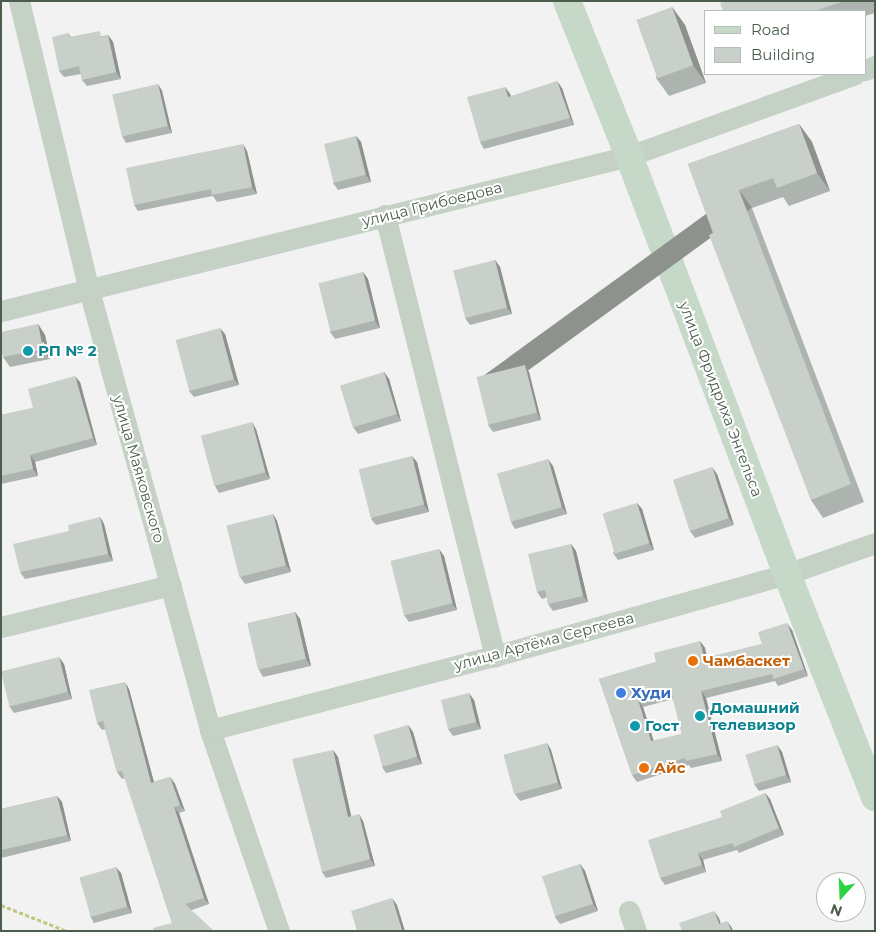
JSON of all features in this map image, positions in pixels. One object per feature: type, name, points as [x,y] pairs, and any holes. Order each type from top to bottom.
[{"type":"street","name":"улица Маяковского","points":[[19,1],[89,290],[210,730],[279,931]]},
{"type":"street","name":"улица Фридриха Энгельса","points":[[568,1],[629,156],[787,574],[875,797]]},
{"type":"street","name":"улица Грибоедова","points":[[1,311],[629,156],[852,75]]},
{"type":"street","points":[[385,215],[495,656]]},
{"type":"street","name":"улица Артёма Сергеева","points":[[210,730],[495,656],[787,574],[875,543]]},
{"type":"street","points":[[1,628],[171,585]]},
{"type":"path","points":[[1,905],[67,931]]},
{"type":"building","points":[[725,1],[844,1],[818,10],[723,10],[720,3]]},
{"type":"building","points":[[672,7],[693,65],[657,78],[636,20]]},
{"type":"building","points":[[100,31],[101,37],[108,35],[116,72],[82,80],[79,66],[59,71],[52,37],[68,33],[69,37]]},
{"type":"building","points":[[557,81],[570,118],[480,142],[467,97],[505,87],[508,97]]},
{"type":"building","points":[[158,84],[168,126],[122,136],[112,95]]},
{"type":"building","points":[[799,124],[817,173],[777,188],[773,178],[739,190],[851,484],[811,500],[709,235],[713,233],[688,164]]},
{"type":"building","points":[[356,136],[366,175],[334,183],[324,144]]},
{"type":"building","points":[[243,144],[252,187],[212,195],[211,189],[134,205],[126,168]]},
{"type":"building","points":[[495,260],[507,308],[465,318],[453,270]]},
{"type":"building","points":[[363,272],[375,321],[330,332],[318,283]]},
{"type":"building","points":[[38,324],[43,349],[3,357],[1,332]]},
{"type":"building","points":[[220,328],[234,379],[189,391],[176,340]]},
{"type":"building","points":[[525,365],[537,413],[488,425],[476,377]]},
{"type":"building","points":[[384,372],[397,414],[353,428],[340,385]]},
{"type":"building","points":[[75,376],[93,438],[30,455],[33,469],[1,476],[1,415],[33,408],[28,389]]},
{"type":"building","points":[[252,422],[265,472],[214,486],[201,436]]},
{"type":"building","points":[[412,456],[424,505],[371,518],[359,469]]},
{"type":"building","points":[[548,459],[562,507],[511,522],[497,474]]},
{"type":"building","points":[[712,467],[729,518],[690,531],[673,480]]},
{"type":"building","points":[[637,503],[649,543],[615,554],[603,514]]},
{"type":"building","points":[[273,514],[286,565],[239,577],[226,526]]},
{"type":"building","points":[[100,517],[108,554],[20,572],[13,544],[69,531],[68,525]]},
{"type":"building","points":[[571,544],[583,596],[548,604],[545,590],[537,592],[528,554]]},
{"type":"building","points":[[439,549],[453,603],[404,615],[390,561]]},
{"type":"building","points":[[295,612],[306,659],[258,670],[247,623]]},
{"type":"building","points":[[787,623],[804,669],[774,679],[772,674],[701,691],[717,754],[686,761],[685,758],[632,775],[599,679],[656,662],[654,653],[700,641],[704,658],[762,644],[758,632]],"holes":[[[671,691],[682,734],[651,741],[638,700]]]},
{"type":"building","points":[[59,657],[68,692],[9,706],[1,671]]},
{"type":"building","points":[[125,682],[151,783],[170,777],[180,805],[174,807],[204,898],[185,904],[214,931],[154,931],[153,928],[172,923],[122,771],[117,772],[103,721],[97,723],[89,690]]},
{"type":"building","points":[[469,693],[476,722],[448,729],[441,700]]},
{"type":"building","points":[[408,725],[417,757],[382,767],[373,735]]},
{"type":"building","points":[[547,743],[558,783],[514,794],[504,755]]},
{"type":"building","points":[[777,745],[786,775],[755,784],[745,755]]},
{"type":"building","points":[[333,750],[348,817],[359,814],[370,859],[322,872],[292,759]]},
{"type":"building","points":[[765,793],[779,828],[734,847],[733,843],[698,853],[702,865],[660,878],[648,840],[722,817],[720,811]]},
{"type":"building","points":[[57,796],[67,835],[1,850],[1,809]]},
{"type":"building","points":[[580,864],[593,904],[555,916],[542,876]]},
{"type":"building","points":[[116,867],[127,906],[91,917],[79,877]]},
{"type":"building","points":[[392,898],[402,931],[357,931],[351,911]]},
{"type":"building","points":[[714,911],[719,924],[727,921],[731,931],[682,931],[679,923]]},
{"type":"place","name":"РП № 2","points":[[28,351]]},
{"type":"place","name":"Чамбаскет","points":[[693,661]]},
{"type":"place","name":"Худи","points":[[621,693]]},
{"type":"place","name":"Домашний телевизор","points":[[700,716]]},
{"type":"place","name":"Гост","points":[[635,726]]},
{"type":"place","name":"Айс","points":[[644,768]]}]
